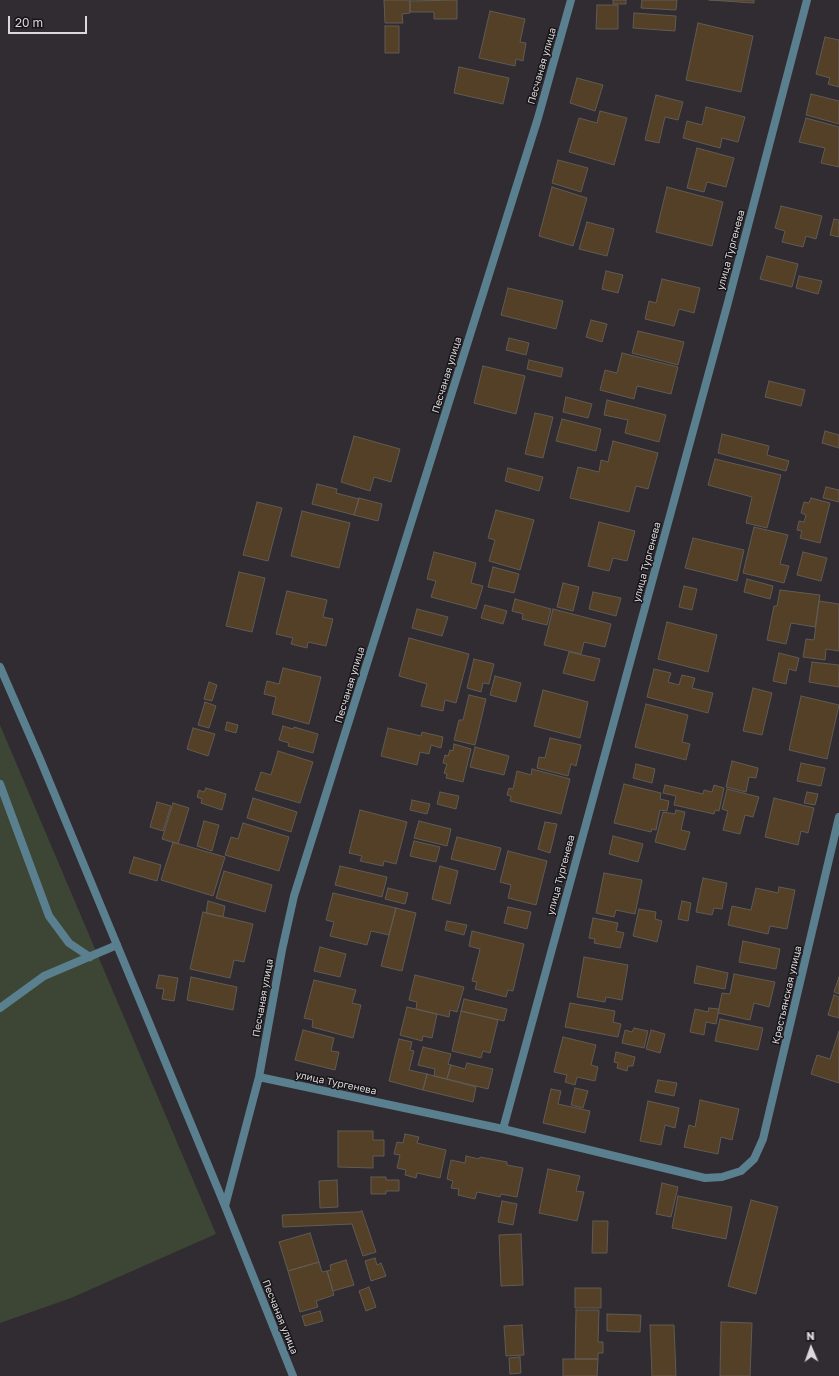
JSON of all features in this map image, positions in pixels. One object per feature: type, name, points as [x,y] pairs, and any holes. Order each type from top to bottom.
[{"type":"street","name":"Песчаная улица","points":[[293,1376],[225,1206],[259,1077],[282,950],[294,896],[538,118],[571,0]]},
{"type":"street","name":"улица Тургенева","points":[[503,1129],[727,306],[807,0]]},
{"type":"street","points":[[0,667],[40,759],[225,1206]]},
{"type":"street","points":[[0,784],[50,916],[69,943],[90,957]]},
{"type":"street","points":[[0,809],[9,805]]},
{"type":"street","name":"Крестьянская улица","points":[[741,1171],[754,1159],[763,1139],[839,817]]},
{"type":"street","points":[[0,1008],[44,976],[117,945]]},
{"type":"street","name":"улица Тургенева","points":[[259,1077],[503,1129],[705,1178],[722,1177],[741,1171]]},
{"type":"green space","points":[[0,725],[216,1234],[71,1298],[0,1323]]},
{"type":"building","points":[[384,0],[410,0],[410,13],[402,14],[403,23],[385,23]]},
{"type":"building","points":[[457,0],[457,19],[434,19],[434,12],[410,12],[410,1]]},
{"type":"building","points":[[613,0],[626,0],[626,4],[613,4]]},
{"type":"building","points":[[642,0],[677,0],[676,10],[641,8]]},
{"type":"building","points":[[709,0],[754,0],[754,3]]},
{"type":"building","points":[[597,5],[618,5],[618,29],[596,29]]},
{"type":"building","points":[[490,11],[525,19],[520,42],[526,43],[523,61],[516,59],[515,66],[479,58]]},
{"type":"building","points":[[634,13],[676,16],[675,31],[633,28]]},
{"type":"building","points":[[698,23],[753,36],[741,92],[686,80]]},
{"type":"building","points":[[385,26],[399,26],[399,53],[385,53]]},
{"type":"building","points":[[825,37],[839,40],[839,87],[828,84],[830,78],[816,74]]},
{"type":"building","points":[[459,67],[509,78],[503,104],[454,93]]},
{"type":"building","points":[[577,78],[603,85],[595,111],[570,103]]},
{"type":"building","points":[[811,94],[839,101],[839,124],[806,115]]},
{"type":"building","points":[[656,95],[683,102],[678,120],[665,117],[659,143],[645,140]]},
{"type":"building","points":[[706,107],[745,117],[738,142],[722,138],[720,148],[683,138],[687,121],[702,125]]},
{"type":"building","points":[[600,111],[627,118],[614,165],[569,152],[579,118],[597,123]]},
{"type":"building","points":[[806,118],[839,127],[839,167],[821,163],[825,148],[799,142]]},
{"type":"building","points":[[697,148],[734,158],[726,187],[707,182],[704,192],[687,188]]},
{"type":"building","points":[[558,160],[588,168],[581,192],[552,183]]},
{"type":"building","points":[[552,187],[587,198],[573,246],[539,236]]},
{"type":"building","points":[[667,187],[723,202],[712,246],[656,232]]},
{"type":"building","points":[[781,206],[822,216],[816,239],[806,236],[803,247],[782,242],[785,231],[775,228]]},
{"type":"building","points":[[834,219],[839,220],[839,237],[830,235]]},
{"type":"building","points":[[587,222],[614,229],[607,256],[579,249]]},
{"type":"building","points":[[767,256],[798,264],[792,287],[760,279]]},
{"type":"building","points":[[606,271],[623,275],[618,293],[602,289]]},
{"type":"building","points":[[799,276],[822,281],[818,294],[796,288]]},
{"type":"building","points":[[662,279],[700,288],[694,313],[679,309],[674,326],[645,319],[649,301],[656,303]]},
{"type":"building","points":[[508,288],[563,301],[556,329],[501,315]]},
{"type":"building","points":[[591,320],[607,324],[602,342],[586,337]]},
{"type":"building","points":[[638,331],[684,342],[678,365],[632,353]]},
{"type":"building","points":[[509,338],[529,343],[526,355],[506,350]]},
{"type":"building","points":[[622,353],[678,367],[671,394],[637,386],[634,399],[600,390],[605,370],[617,373]]},
{"type":"building","points":[[529,360],[563,368],[561,377],[527,369]]},
{"type":"building","points":[[483,366],[525,376],[516,414],[474,403]]},
{"type":"building","points":[[769,381],[805,390],[801,406],[765,397]]},
{"type":"building","points":[[566,397],[592,404],[588,418],[563,412]]},
{"type":"building","points":[[607,400],[666,415],[659,442],[625,433],[628,420],[604,415]]},
{"type":"building","points":[[535,413],[553,417],[543,458],[525,454]]},
{"type":"building","points":[[562,419],[601,429],[596,451],[556,441]]},
{"type":"building","points":[[825,431],[839,435],[839,448],[822,443]]},
{"type":"building","points":[[722,434],[769,446],[767,455],[789,461],[786,471],[718,453]]},
{"type":"building","points":[[354,436],[400,449],[391,482],[374,477],[370,491],[341,482]]},
{"type":"building","points":[[613,441],[658,453],[648,489],[636,486],[629,512],[570,498],[578,467],[599,472],[601,460],[608,462]]},
{"type":"building","points":[[715,459],[781,475],[767,528],[746,523],[752,497],[708,485]]},
{"type":"building","points":[[508,468],[543,477],[539,491],[505,481]]},
{"type":"building","points":[[317,484],[337,489],[336,493],[359,499],[354,515],[312,504]]},
{"type":"building","points":[[826,487],[839,490],[839,502],[823,498]]},
{"type":"building","points":[[359,498],[382,504],[378,521],[354,515]]},
{"type":"building","points":[[811,498],[830,503],[820,543],[800,538],[802,531],[797,530],[799,521],[804,522],[806,515],[801,513],[804,502],[809,503]]},
{"type":"building","points":[[257,502],[282,508],[268,561],[243,555]]},
{"type":"building","points":[[496,510],[534,520],[520,570],[489,561],[495,540],[488,538]]},
{"type":"building","points":[[302,511],[350,523],[339,568],[291,556]]},
{"type":"building","points":[[599,522],[635,531],[627,561],[613,558],[609,571],[588,566]]},
{"type":"building","points":[[754,527],[788,535],[780,564],[789,566],[784,583],[743,573]]},
{"type":"building","points":[[693,538],[744,550],[737,581],[685,568]]},
{"type":"building","points":[[434,552],[476,563],[471,583],[483,586],[476,609],[431,597],[436,581],[427,579]]},
{"type":"building","points":[[803,552],[827,558],[821,581],[797,575]]},
{"type":"building","points":[[493,567],[519,574],[514,593],[488,587]]},
{"type":"building","points":[[239,572],[265,578],[252,632],[226,626]]},
{"type":"building","points":[[747,579],[773,586],[770,599],[744,592]]},
{"type":"building","points":[[563,583],[579,587],[573,611],[557,607]]},
{"type":"building","points":[[684,586],[697,589],[692,610],[679,607]]},
{"type":"building","points":[[780,590],[820,595],[815,627],[791,623],[786,644],[767,640],[774,606],[777,606]]},
{"type":"building","points":[[287,591],[327,600],[323,617],[333,619],[326,646],[308,642],[307,648],[291,644],[293,638],[276,634]]},
{"type":"building","points":[[593,592],[621,598],[616,616],[589,609]]},
{"type":"building","points":[[515,599],[551,609],[547,625],[522,619],[523,614],[512,611]]},
{"type":"building","points":[[819,601],[839,604],[839,651],[826,649],[825,660],[803,657],[806,639],[814,640]]},
{"type":"building","points":[[485,605],[507,611],[503,624],[481,618]]},
{"type":"building","points":[[417,609],[448,617],[442,636],[412,628]]},
{"type":"building","points":[[553,609],[611,624],[605,647],[584,642],[581,654],[544,645]]},
{"type":"building","points":[[667,622],[717,635],[708,672],[658,659]]},
{"type":"building","points":[[409,638],[469,654],[456,703],[445,700],[443,711],[421,706],[427,684],[399,676]]},
{"type":"building","points":[[569,652],[600,659],[594,681],[563,673]]},
{"type":"building","points":[[779,653],[799,658],[796,671],[789,669],[786,684],[773,681]]},
{"type":"building","points":[[474,659],[494,664],[489,684],[483,683],[481,692],[467,688]]},
{"type":"building","points":[[812,662],[839,665],[839,687],[809,682]]},
{"type":"building","points":[[283,668],[321,677],[309,724],[272,714],[276,697],[264,694],[267,681],[279,684]]},
{"type":"building","points":[[654,669],[671,673],[668,682],[679,685],[682,675],[695,678],[692,688],[713,693],[708,713],[647,697]]},
{"type":"building","points":[[495,676],[521,683],[516,702],[490,695]]},
{"type":"building","points":[[209,682],[217,685],[212,701],[204,699]]},
{"type":"building","points":[[753,688],[772,693],[762,735],[743,731]]},
{"type":"building","points":[[543,690],[588,702],[580,738],[534,726]]},
{"type":"building","points":[[469,695],[486,699],[475,745],[454,740],[459,720],[463,720]]},
{"type":"building","points":[[801,696],[839,705],[827,759],[789,750]]},
{"type":"building","points":[[205,702],[216,706],[209,728],[198,725]]},
{"type":"building","points":[[646,704],[688,715],[682,742],[690,744],[686,760],[635,747]]},
{"type":"building","points":[[227,722],[238,725],[236,733],[225,730]]},
{"type":"building","points":[[283,726],[293,729],[294,727],[318,734],[313,753],[288,746],[289,743],[279,740]]},
{"type":"building","points":[[193,728],[215,734],[208,756],[187,749]]},
{"type":"building","points":[[388,728],[421,736],[422,732],[443,737],[441,748],[431,745],[429,754],[420,752],[417,765],[381,756]]},
{"type":"building","points":[[550,738],[581,745],[576,766],[571,764],[568,776],[537,768],[539,757],[545,758]]},
{"type":"building","points":[[454,744],[471,749],[463,782],[446,778],[447,774],[444,773],[447,764],[443,763],[445,755],[448,756],[450,750],[453,751]]},
{"type":"building","points":[[475,747],[509,756],[504,775],[470,767]]},
{"type":"building","points":[[278,751],[313,762],[300,803],[255,790],[261,772],[271,775]]},
{"type":"building","points":[[732,761],[758,768],[756,778],[749,777],[746,792],[726,787]]},
{"type":"building","points":[[801,763],[825,768],[821,786],[797,781]]},
{"type":"building","points":[[636,764],[655,769],[652,783],[633,778]]},
{"type":"building","points":[[532,769],[570,779],[561,814],[510,801],[511,796],[507,795],[509,788],[513,789],[517,771],[531,775]]},
{"type":"building","points":[[624,784],[661,793],[660,799],[669,801],[667,811],[660,810],[656,830],[652,829],[651,832],[614,823]]},
{"type":"building","points":[[665,785],[703,794],[704,790],[712,792],[714,785],[724,788],[719,811],[715,810],[714,814],[674,805],[676,796],[663,793]]},
{"type":"building","points":[[206,788],[226,794],[222,810],[201,803],[202,799],[197,797],[199,790],[204,792]]},
{"type":"building","points":[[727,789],[759,797],[753,817],[745,815],[740,834],[723,830],[728,811],[722,809]]},
{"type":"building","points":[[440,792],[459,796],[456,809],[437,804]]},
{"type":"building","points":[[807,792],[818,794],[815,805],[804,803]]},
{"type":"building","points":[[253,798],[297,812],[291,832],[247,818]]},
{"type":"building","points":[[774,798],[814,808],[808,833],[801,831],[798,845],[765,837]]},
{"type":"building","points":[[412,800],[430,804],[427,814],[410,810]]},
{"type":"building","points":[[157,802],[171,806],[163,831],[150,827]]},
{"type":"building","points":[[173,803],[189,808],[178,844],[162,839]]},
{"type":"building","points":[[360,810],[407,822],[396,864],[384,861],[383,866],[360,861],[362,856],[349,853]]},
{"type":"building","points":[[676,810],[685,812],[681,830],[690,832],[685,850],[655,842],[663,812],[675,814]]},
{"type":"building","points":[[204,821],[219,825],[212,851],[197,846]]},
{"type":"building","points":[[419,821],[451,829],[447,846],[414,838]]},
{"type":"building","points":[[545,822],[557,824],[550,853],[538,849]]},
{"type":"building","points":[[243,823],[289,837],[279,871],[225,855],[231,837],[238,839]]},
{"type":"building","points":[[613,836],[643,844],[638,862],[609,854]]},
{"type":"building","points":[[457,837],[501,848],[495,870],[451,859]]},
{"type":"building","points":[[414,841],[440,847],[436,862],[410,856]]},
{"type":"building","points":[[173,842],[225,857],[213,896],[161,880]]},
{"type":"building","points":[[508,851],[547,861],[536,905],[508,898],[511,885],[500,882]]},
{"type":"building","points":[[134,857],[161,865],[157,881],[129,873]]},
{"type":"building","points":[[340,866],[387,877],[382,897],[335,885]]},
{"type":"building","points":[[440,866],[458,871],[450,904],[432,899]]},
{"type":"building","points":[[224,871],[272,885],[265,912],[216,898]]},
{"type":"building","points":[[604,873],[642,880],[635,914],[616,910],[614,917],[596,913]]},
{"type":"building","points":[[703,878],[727,883],[722,909],[714,908],[712,915],[696,912]]},
{"type":"building","points":[[779,887],[795,890],[787,929],[770,926],[768,934],[728,925],[732,906],[751,910],[756,888],[778,893]]},
{"type":"building","points":[[388,888],[408,893],[405,904],[385,899]]},
{"type":"building","points":[[333,893],[396,908],[389,935],[371,931],[367,945],[330,936],[334,922],[326,920]]},
{"type":"building","points":[[208,901],[225,906],[223,917],[206,913]]},
{"type":"building","points":[[682,901],[691,903],[688,921],[678,919]]},
{"type":"building","points":[[508,907],[531,912],[527,929],[504,923]]},
{"type":"building","points":[[396,908],[416,913],[402,971],[381,966]]},
{"type":"building","points":[[639,909],[656,912],[655,919],[662,921],[657,942],[633,936]]},
{"type":"building","points":[[203,912],[253,924],[244,962],[234,960],[230,978],[190,969]]},
{"type":"building","points":[[593,918],[618,923],[616,931],[624,933],[620,948],[594,943],[595,939],[589,938]]},
{"type":"building","points":[[447,921],[467,925],[464,935],[445,930]]},
{"type":"building","points":[[472,931],[524,944],[513,991],[508,990],[506,997],[475,989],[477,982],[472,981],[480,949],[469,946]]},
{"type":"building","points":[[743,941],[780,949],[776,969],[739,962]]},
{"type":"building","points":[[320,947],[346,954],[340,977],[314,971]]},
{"type":"building","points":[[584,957],[628,965],[622,1000],[606,997],[605,1002],[577,997]]},
{"type":"building","points":[[697,966],[728,973],[725,989],[694,983]]},
{"type":"building","points":[[734,974],[775,982],[769,1007],[754,1003],[750,1020],[718,1013],[722,993],[730,994]]},
{"type":"building","points":[[159,975],[178,978],[174,1001],[162,999],[164,989],[156,988]]},
{"type":"building","points":[[415,975],[464,987],[457,1012],[450,1010],[449,1017],[416,1009],[417,1002],[409,1000]]},
{"type":"building","points":[[191,977],[237,987],[233,1010],[187,1000]]},
{"type":"building","points":[[839,977],[839,994],[834,992]]},
{"type":"building","points":[[314,980],[356,990],[352,1003],[361,1005],[353,1038],[312,1027],[313,1020],[304,1018]]},
{"type":"building","points":[[834,995],[839,997],[839,1018],[828,1015]]},
{"type":"building","points":[[464,999],[507,1009],[504,1021],[461,1011]]},
{"type":"building","points":[[570,1003],[615,1011],[613,1022],[621,1024],[618,1037],[565,1027]]},
{"type":"building","points":[[407,1007],[437,1014],[432,1038],[423,1036],[422,1041],[400,1035]]},
{"type":"building","points":[[709,1008],[719,1009],[716,1024],[706,1022],[704,1035],[690,1032],[695,1009],[708,1012]]},
{"type":"building","points":[[461,1011],[498,1020],[490,1053],[483,1051],[481,1058],[452,1051]]},
{"type":"building","points":[[720,1019],[763,1028],[758,1050],[715,1041]]},
{"type":"building","points":[[634,1028],[648,1031],[644,1048],[622,1043],[625,1030],[632,1032]]},
{"type":"building","points":[[303,1030],[334,1038],[331,1051],[339,1052],[335,1070],[295,1060]]},
{"type":"building","points":[[651,1030],[665,1034],[660,1053],[646,1049]]},
{"type":"building","points":[[839,1031],[839,1083],[811,1074],[817,1055],[830,1059]]},
{"type":"building","points":[[563,1037],[596,1045],[591,1065],[598,1067],[595,1081],[577,1077],[575,1085],[565,1082],[567,1075],[554,1072]]},
{"type":"building","points":[[399,1039],[412,1042],[410,1050],[414,1051],[409,1070],[427,1074],[423,1090],[389,1081]]},
{"type":"building","points":[[423,1047],[451,1054],[448,1064],[451,1065],[447,1079],[434,1076],[435,1069],[418,1065]]},
{"type":"building","points":[[616,1052],[635,1057],[633,1066],[628,1066],[627,1071],[617,1068],[618,1063],[614,1062]]},
{"type":"building","points":[[467,1063],[493,1069],[488,1089],[447,1079],[451,1065],[465,1069]]},
{"type":"building","points":[[427,1074],[476,1087],[473,1102],[423,1090]]},
{"type":"building","points":[[658,1080],[677,1083],[674,1096],[655,1092]]},
{"type":"building","points":[[575,1088],[588,1091],[583,1108],[571,1105]]},
{"type":"building","points":[[551,1089],[561,1091],[558,1104],[590,1111],[585,1133],[543,1123]]},
{"type":"building","points":[[700,1100],[739,1109],[732,1140],[721,1137],[718,1154],[684,1147],[689,1125],[695,1127]]},
{"type":"building","points":[[648,1101],[679,1108],[675,1128],[665,1125],[661,1145],[640,1141]]},
{"type":"building","points":[[338,1131],[373,1131],[373,1140],[384,1140],[384,1156],[373,1156],[373,1168],[338,1167]]},
{"type":"building","points":[[405,1134],[419,1137],[417,1143],[446,1150],[440,1178],[417,1173],[416,1178],[405,1175],[406,1170],[397,1168],[400,1155],[394,1154],[397,1142],[403,1143]]},
{"type":"building","points":[[466,1156],[507,1162],[507,1165],[523,1168],[517,1197],[501,1194],[500,1197],[477,1192],[475,1199],[458,1195],[459,1189],[451,1188],[453,1181],[447,1179],[451,1160],[465,1163]]},
{"type":"building","points":[[548,1169],[580,1176],[576,1191],[584,1192],[577,1221],[539,1213]]},
{"type":"building","points":[[371,1177],[386,1177],[386,1180],[399,1180],[399,1191],[386,1191],[386,1194],[371,1194]]},
{"type":"building","points":[[337,1180],[338,1207],[320,1208],[319,1181]]},
{"type":"building","points":[[662,1183],[678,1187],[671,1217],[656,1214]]},
{"type":"building","points":[[678,1196],[732,1207],[726,1239],[672,1228]]},
{"type":"building","points":[[751,1200],[778,1207],[756,1294],[728,1286]]},
{"type":"building","points":[[502,1201],[517,1204],[513,1225],[498,1222]]},
{"type":"building","points":[[362,1211],[376,1252],[363,1256],[352,1224],[283,1227],[282,1215]]},
{"type":"building","points":[[593,1221],[608,1221],[607,1253],[592,1253]]},
{"type":"building","points":[[310,1233],[319,1262],[288,1271],[279,1242]]},
{"type":"building","points":[[521,1234],[523,1285],[501,1286],[499,1235]]},
{"type":"building","points":[[375,1258],[377,1265],[381,1263],[386,1276],[371,1281],[365,1261]]},
{"type":"building","points":[[346,1260],[354,1285],[333,1291],[327,1271],[331,1270],[330,1265]]},
{"type":"building","points":[[319,1262],[322,1272],[327,1271],[334,1295],[316,1301],[318,1307],[300,1312],[288,1271]]},
{"type":"building","points":[[369,1287],[376,1307],[366,1311],[359,1291]]},
{"type":"building","points":[[575,1288],[601,1288],[601,1308],[575,1308]]},
{"type":"building","points":[[576,1310],[599,1310],[598,1342],[603,1342],[603,1353],[598,1353],[598,1359],[575,1359]]},
{"type":"building","points":[[320,1311],[323,1321],[305,1326],[302,1316]]},
{"type":"building","points":[[607,1314],[641,1315],[640,1332],[607,1331]]},
{"type":"building","points":[[721,1322],[752,1323],[750,1376],[720,1376]]},
{"type":"building","points":[[522,1325],[524,1355],[506,1356],[504,1326]]},
{"type":"building","points":[[650,1325],[674,1325],[676,1376],[652,1376]]},
{"type":"building","points":[[520,1357],[521,1373],[510,1374],[509,1358]]},
{"type":"building","points":[[563,1359],[598,1359],[597,1376],[563,1376]]}]
